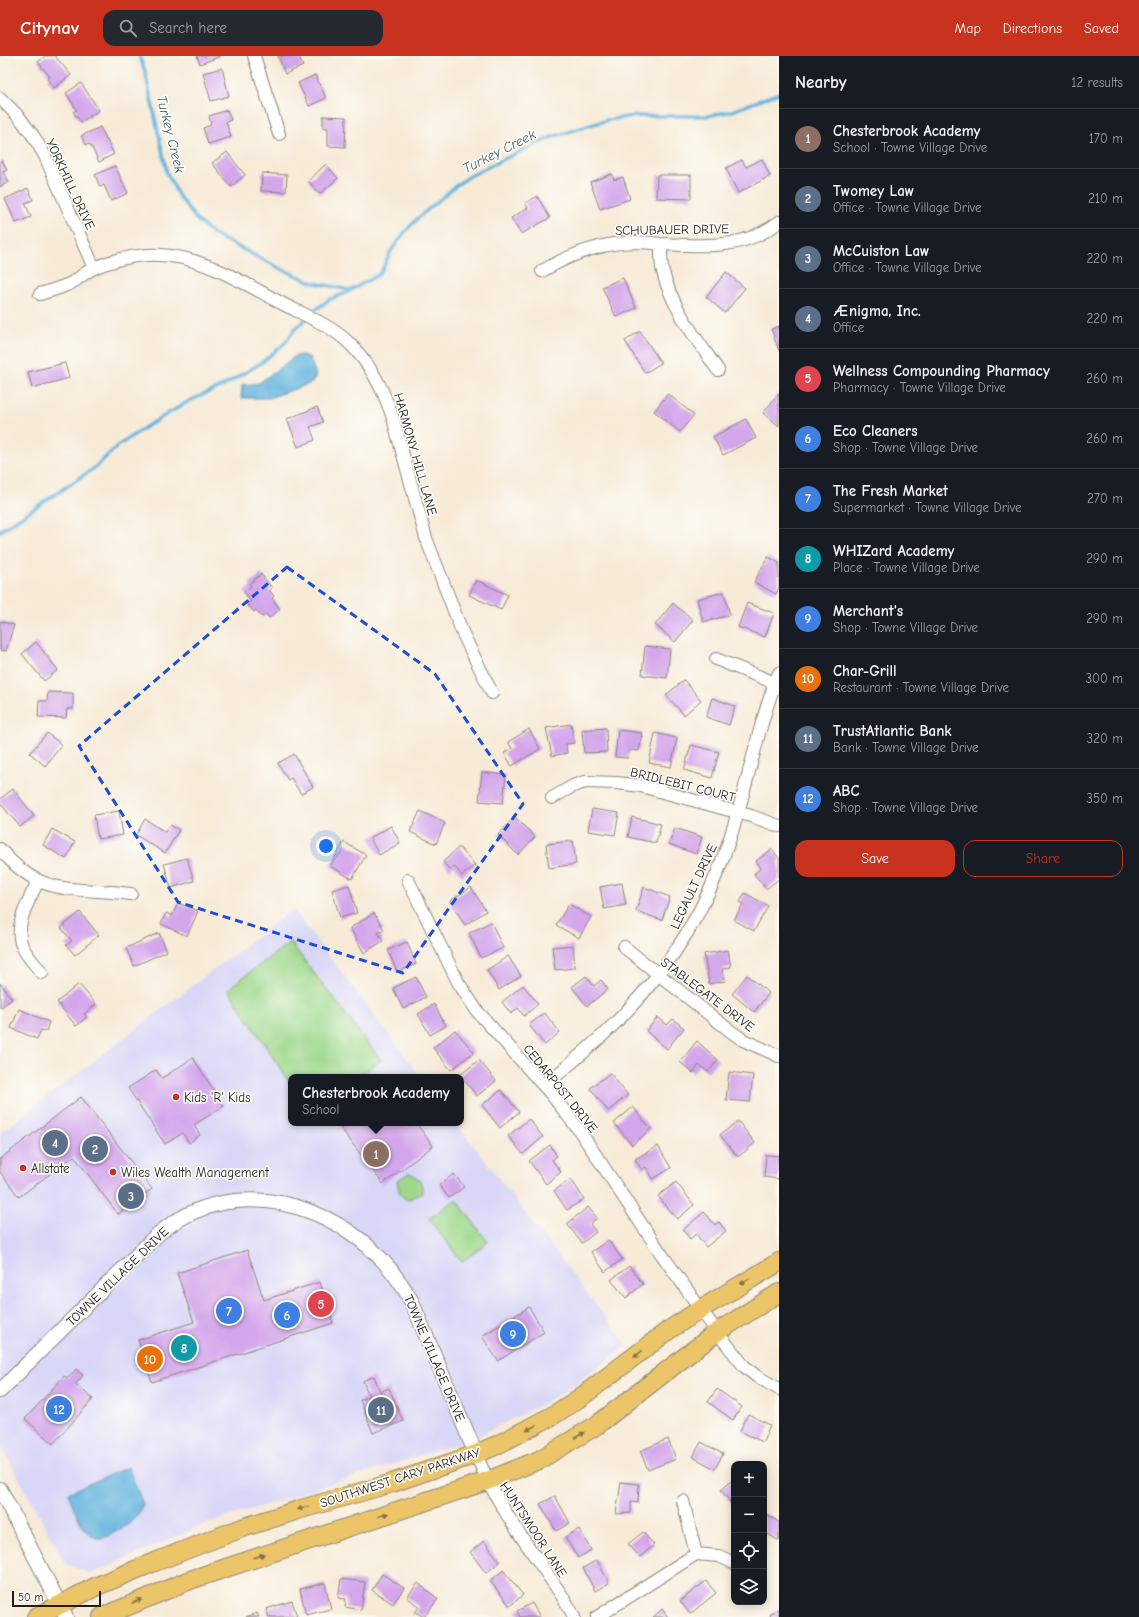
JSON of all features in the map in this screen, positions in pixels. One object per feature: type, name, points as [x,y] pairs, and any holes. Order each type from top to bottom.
[{"type":"main road","name":"SOUTHWEST CARY PARKWAY","points":[[36,1617],[62,1611],[97,1586],[242,1528],[392,1483],[476,1454],[521,1433],[552,1416],[581,1397],[700,1309],[779,1262]]},
{"type":"main road","points":[[102,1617],[190,1580],[486,1480],[539,1460],[597,1425],[717,1332],[779,1293]]},
{"type":"street","points":[[254,56],[279,134]]},
{"type":"street","name":"YORKHILL DRIVE","points":[[0,98],[19,117],[34,137],[94,268]]},
{"type":"street","name":"SCHUBAUER DRIVE","points":[[542,271],[568,256],[594,247],[636,242],[716,245],[745,241],[757,236],[779,222]]},
{"type":"street","points":[[661,244],[662,268],[676,306],[718,370]]},
{"type":"street","name":"HARMONY HILL LANE","points":[[40,294],[69,284],[94,268],[118,260],[147,255],[167,255],[211,267],[328,327],[348,342],[362,357],[374,374],[385,395],[392,414],[426,538],[463,634],[492,693]]},
{"type":"street","points":[[716,659],[777,678]]},
{"type":"street","name":"LEGAULT DRIVE","points":[[544,1086],[616,1023],[659,975],[678,948],[702,906],[717,874],[738,812],[762,722],[777,678]]},
{"type":"street","name":"BRIDLEBIT COURT","points":[[552,798],[573,786],[585,782],[617,783],[641,786],[738,812],[779,826]]},
{"type":"street","points":[[0,849],[20,869],[38,881],[57,888],[106,890],[131,894]]},
{"type":"street","name":"CEDARPOST DRIVE","points":[[408,880],[458,982],[477,1011],[544,1086],[579,1130],[700,1309],[744,1366],[756,1376],[779,1389]]},
{"type":"street","points":[[38,881],[23,915],[19,933],[21,943],[42,973]]},
{"type":"street","name":"STABLEGATE DRIVE","points":[[624,947],[743,1040],[779,1056]]},
{"type":"street","name":"TOWNE VILLAGE DRIVE","points":[[0,1391],[161,1231],[196,1211],[216,1204],[235,1201],[267,1200],[306,1210],[326,1218],[357,1237],[389,1266],[411,1300],[476,1454]]},
{"type":"street","name":"HUNTSMOOR LANE","points":[[476,1454],[486,1480],[504,1511],[563,1598],[574,1617]]},
{"type":"street","points":[[0,1489],[62,1611]]},
{"type":"street","points":[[683,1501],[696,1554]]},
{"type":"street","points":[[597,1617],[696,1554],[719,1556],[731,1561]]},
{"type":"highlighted area","points":[[287,567],[435,674],[523,804],[403,973],[178,902],[79,746]]},
{"type":"shaded area","points":[[293,909],[419,1074],[288,1074],[288,1126],[458,1126],[627,1345],[563,1393],[475,1438],[205,1524],[91,1574],[65,1563],[0,1444],[0,1133]]},
{"type":"green space","points":[[290,942],[381,1060],[361,1074],[288,1074],[288,1080],[228,989]]},
{"type":"green space","points":[[409,1173],[419,1180],[422,1186],[422,1193],[407,1200],[400,1194],[397,1181]]},
{"type":"green space","points":[[456,1199],[488,1242],[462,1262],[429,1219]]},
{"type":"water","points":[[303,355],[310,358],[316,375],[312,383],[269,398],[241,398],[242,385],[259,383],[295,356]]},
{"type":"water","points":[[128,1467],[143,1504],[139,1512],[128,1524],[111,1535],[101,1538],[89,1534],[80,1521],[68,1493]]},
{"type":"building","points":[[45,56],[55,56],[71,75],[54,88],[47,79],[50,77],[38,62]]},
{"type":"building","points":[[197,56],[221,56],[200,64]]},
{"type":"building","points":[[278,56],[299,56],[303,66],[285,74]]},
{"type":"building","points":[[222,68],[229,96],[211,101],[203,73]]},
{"type":"building","points":[[315,75],[326,98],[309,106],[298,83]]},
{"type":"building","points":[[81,83],[99,110],[81,122],[73,112],[77,110],[66,93]]},
{"type":"building","points":[[227,110],[231,120],[226,122],[231,137],[208,144],[203,128],[211,125],[209,116]]},
{"type":"building","points":[[323,116],[346,117],[345,147],[328,146],[328,128],[323,128]]},
{"type":"building","points":[[100,127],[114,154],[99,162],[90,144],[86,145],[81,136]]},
{"type":"building","points":[[227,152],[245,175],[231,187],[212,163]]},
{"type":"building","points":[[762,159],[770,176],[738,193],[726,168],[742,160],[746,167]]},
{"type":"building","points":[[2,160],[7,170],[3,172],[9,182],[0,187],[0,162]]},
{"type":"building","points":[[326,164],[338,178],[320,194],[308,181]]},
{"type":"building","points":[[115,166],[128,193],[111,201],[104,185],[100,187],[95,175]]},
{"type":"building","points":[[262,173],[287,175],[286,192],[261,191]]},
{"type":"building","points":[[612,174],[614,180],[623,177],[630,199],[600,209],[590,182]]},
{"type":"building","points":[[657,175],[691,175],[691,199],[656,198]]},
{"type":"building","points":[[28,188],[33,200],[25,203],[31,217],[16,223],[5,199]]},
{"type":"building","points":[[537,196],[550,218],[521,234],[511,218],[528,208],[525,203]]},
{"type":"building","points":[[726,272],[745,288],[725,313],[706,297]]},
{"type":"building","points":[[623,278],[636,308],[616,317],[602,287]]},
{"type":"building","points":[[779,326],[779,351],[771,329]]},
{"type":"building","points":[[640,331],[661,363],[645,373],[625,341]]},
{"type":"building","points":[[65,363],[69,378],[32,388],[28,372]]},
{"type":"building","points":[[779,393],[779,426],[763,413]]},
{"type":"building","points":[[668,394],[694,415],[680,432],[654,411]]},
{"type":"building","points":[[317,407],[323,422],[310,427],[315,440],[298,447],[287,419]]},
{"type":"building","points":[[746,419],[756,438],[723,455],[713,437]]},
{"type":"building","points":[[768,557],[779,563],[779,588],[776,594],[754,582]]},
{"type":"building","points":[[261,574],[272,588],[269,590],[274,596],[272,598],[280,609],[269,618],[266,614],[262,617],[256,610],[254,612],[247,604],[251,601],[244,592],[251,586],[249,584]]},
{"type":"building","points":[[476,580],[508,595],[501,610],[469,595]]},
{"type":"building","points":[[724,592],[730,615],[703,622],[697,599]]},
{"type":"building","points":[[673,603],[693,620],[675,642],[655,625]]},
{"type":"building","points":[[747,603],[774,613],[765,637],[738,627]]},
{"type":"building","points":[[0,621],[14,625],[6,651],[0,650]]},
{"type":"building","points":[[36,642],[58,670],[44,681],[22,654]]},
{"type":"building","points":[[645,646],[670,649],[667,678],[642,675]]},
{"type":"building","points":[[684,680],[701,700],[684,715],[666,695]]},
{"type":"building","points":[[48,692],[73,693],[73,709],[67,709],[66,718],[38,717],[39,701],[47,701]]},
{"type":"building","points":[[712,698],[735,706],[729,725],[706,717]]},
{"type":"building","points":[[571,724],[574,743],[566,744],[567,753],[552,756],[546,728]]},
{"type":"building","points":[[606,728],[607,752],[584,753],[582,730]]},
{"type":"building","points":[[529,729],[540,749],[512,766],[504,753],[512,748],[508,742]]},
{"type":"building","points":[[618,730],[642,733],[639,751],[629,750],[628,758],[615,757]]},
{"type":"building","points":[[47,733],[62,745],[45,766],[30,753]]},
{"type":"building","points":[[655,733],[677,738],[671,767],[649,763]]},
{"type":"building","points":[[691,745],[719,752],[712,778],[684,770]]},
{"type":"building","points":[[294,754],[313,787],[301,794],[291,778],[288,780],[278,763]]},
{"type":"building","points":[[482,772],[506,775],[503,803],[479,801]]},
{"type":"building","points":[[13,789],[34,816],[20,827],[0,803],[0,799]]},
{"type":"building","points":[[592,809],[619,813],[615,835],[588,831]]},
{"type":"building","points":[[119,811],[123,835],[98,839],[94,815]]},
{"type":"building","points":[[420,811],[445,823],[436,844],[410,832]]},
{"type":"building","points":[[515,817],[535,837],[518,855],[498,835]]},
{"type":"building","points":[[632,817],[661,824],[656,843],[628,837]]},
{"type":"building","points":[[145,819],[165,832],[170,825],[179,830],[165,853],[136,835]]},
{"type":"building","points":[[391,826],[400,843],[379,855],[370,838]]},
{"type":"building","points":[[675,828],[702,837],[696,854],[669,844]]},
{"type":"building","points":[[52,829],[75,842],[66,859],[43,845]]},
{"type":"building","points":[[573,841],[576,864],[549,868],[546,844]]},
{"type":"building","points":[[344,842],[366,855],[352,879],[330,866]]},
{"type":"building","points":[[459,847],[475,865],[462,876],[454,866],[450,870],[443,862]]},
{"type":"building","points":[[772,849],[779,858],[779,879],[766,889],[754,874],[761,868],[756,861]]},
{"type":"building","points":[[187,858],[194,881],[171,888],[164,864]]},
{"type":"building","points":[[622,883],[626,905],[604,909],[600,887]]},
{"type":"building","points":[[349,885],[357,913],[340,918],[332,890]]},
{"type":"building","points":[[471,887],[486,911],[465,925],[450,901]]},
{"type":"building","points":[[644,887],[670,897],[662,920],[636,911]]},
{"type":"building","points":[[745,893],[768,906],[754,931],[734,920],[743,904],[740,902]]},
{"type":"building","points":[[178,903],[198,911],[187,936],[161,924],[166,913],[172,916]]},
{"type":"building","points":[[569,904],[591,917],[579,938],[556,925]]},
{"type":"building","points":[[80,912],[99,935],[75,955],[66,945],[72,941],[61,928]]},
{"type":"building","points":[[374,913],[384,930],[378,933],[383,941],[364,953],[350,928]]},
{"type":"building","points":[[491,922],[503,948],[481,958],[469,933]]},
{"type":"building","points":[[159,933],[167,951],[134,966],[126,948]]},
{"type":"building","points":[[407,942],[416,964],[397,972],[388,950]]},
{"type":"building","points":[[573,945],[575,968],[555,970],[552,947]]},
{"type":"building","points":[[728,950],[731,967],[722,969],[725,981],[709,984],[704,954]]},
{"type":"building","points":[[508,956],[521,976],[499,990],[487,970]]},
{"type":"building","points":[[747,975],[769,993],[754,1012],[732,994]]},
{"type":"building","points":[[586,976],[594,986],[601,980],[608,989],[587,1006],[572,987]]},
{"type":"building","points":[[416,977],[426,997],[403,1009],[393,988]]},
{"type":"building","points":[[0,983],[12,999],[0,1008]]},
{"type":"building","points":[[79,984],[96,1004],[84,1014],[87,1017],[76,1026],[57,1002]]},
{"type":"building","points":[[523,985],[538,1004],[524,1016],[518,1008],[511,1014],[502,1002]]},
{"type":"building","points":[[434,1004],[446,1026],[430,1035],[418,1014]]},
{"type":"building","points":[[19,1009],[49,1022],[46,1031],[41,1030],[37,1039],[11,1028]]},
{"type":"building","points":[[544,1013],[560,1032],[545,1045],[529,1025]]},
{"type":"building","points":[[658,1017],[667,1025],[673,1019],[684,1028],[667,1049],[646,1031]]},
{"type":"building","points":[[455,1030],[474,1052],[451,1070],[433,1048]]},
{"type":"building","points":[[697,1041],[718,1060],[708,1072],[699,1065],[693,1073],[680,1062]]},
{"type":"building","name":"Kids 'R' Kids","points":[[193,1058],[224,1106],[194,1125],[200,1135],[189,1143],[183,1133],[165,1144],[128,1088],[156,1070],[162,1078]]},
{"type":"building","points":[[479,1060],[496,1081],[477,1096],[464,1080],[464,1074],[461,1074]]},
{"type":"building","points":[[729,1072],[753,1075],[750,1102],[726,1100]]},
{"type":"building","points":[[610,1073],[628,1095],[608,1111],[590,1088]]},
{"type":"building","points":[[501,1090],[519,1112],[500,1128],[482,1105]]},
{"type":"building","points":[[81,1097],[152,1189],[118,1214],[74,1156],[19,1197],[0,1172],[0,1159]]},
{"type":"building","points":[[633,1107],[651,1129],[632,1145],[614,1123]]},
{"type":"building","points":[[529,1119],[543,1137],[523,1154],[508,1136]]},
{"type":"building","points":[[738,1121],[755,1143],[738,1157],[720,1135]]},
{"type":"building","points":[[339,1126],[418,1126],[433,1146],[383,1184]]},
{"type":"building","points":[[550,1145],[557,1156],[552,1160],[561,1172],[546,1184],[529,1161]]},
{"type":"building","points":[[658,1146],[671,1168],[653,1179],[646,1167],[642,1170],[635,1159]]},
{"type":"building","points":[[766,1155],[779,1156],[779,1179],[764,1177]]},
{"type":"building","points":[[454,1174],[464,1187],[449,1198],[439,1185]]},
{"type":"building","points":[[571,1179],[584,1199],[567,1210],[554,1191]]},
{"type":"building","points":[[676,1182],[694,1205],[677,1219],[658,1196]]},
{"type":"building","points":[[588,1207],[597,1218],[590,1224],[596,1232],[582,1243],[567,1224]]},
{"type":"building","points":[[704,1212],[715,1225],[719,1222],[726,1231],[706,1247],[696,1234],[690,1239],[683,1230]]},
{"type":"building","points":[[608,1240],[622,1259],[605,1272],[591,1252]]},
{"type":"building","points":[[247,1250],[264,1300],[320,1282],[333,1323],[152,1382],[138,1340],[194,1322],[177,1273]]},
{"type":"building","points":[[629,1266],[643,1284],[626,1298],[611,1280]]},
{"type":"building","points":[[529,1307],[544,1332],[498,1361],[482,1336]]},
{"type":"building","points":[[76,1369],[83,1375],[76,1384],[93,1399],[53,1444],[25,1419],[64,1376],[68,1378]]},
{"type":"building","points":[[374,1376],[380,1392],[389,1388],[403,1421],[373,1433],[360,1400],[369,1396],[363,1381]]},
{"type":"building","points":[[717,1389],[742,1407],[733,1420],[708,1402]]},
{"type":"building","points":[[748,1414],[770,1425],[763,1442],[740,1431]]},
{"type":"building","points":[[668,1439],[676,1459],[648,1470],[640,1451]]},
{"type":"building","points":[[701,1442],[723,1454],[715,1469],[693,1457]]},
{"type":"building","points":[[621,1482],[639,1484],[638,1503],[631,1502],[631,1513],[616,1514]]},
{"type":"building","points":[[731,1482],[731,1503],[721,1490]]},
{"type":"building","points":[[555,1496],[570,1523],[556,1531],[540,1504]]},
{"type":"building","points":[[767,1515],[779,1522],[779,1541],[767,1534]]},
{"type":"building","points":[[579,1529],[591,1550],[578,1558],[565,1537]]},
{"type":"building","points":[[643,1532],[654,1545],[640,1557],[628,1544]]},
{"type":"building","points":[[484,1541],[500,1562],[486,1573],[470,1552]]},
{"type":"building","points":[[597,1560],[609,1583],[595,1591],[583,1568]]},
{"type":"building","points":[[503,1570],[523,1595],[510,1606],[490,1581]]},
{"type":"building","points":[[382,1574],[404,1588],[393,1604],[372,1590]]},
{"type":"building","points":[[341,1579],[365,1582],[361,1610],[345,1607],[346,1599],[338,1598]]},
{"type":"building","points":[[706,1581],[716,1593],[690,1614],[680,1601]]},
{"type":"building","points":[[325,1583],[331,1609],[306,1615],[300,1589]]},
{"type":"building","points":[[418,1583],[438,1599],[424,1617],[415,1612],[419,1607],[407,1597]]},
{"type":"building","points":[[292,1601],[297,1617],[269,1617],[266,1609]]},
{"type":"building","points":[[532,1603],[540,1617],[520,1617],[517,1611]]},
{"type":"building","points":[[779,1608],[779,1617],[771,1617],[770,1615]]},
{"type":"building","points":[[662,1609],[668,1617],[653,1617]]},
{"type":"building","points":[[257,1613],[259,1617],[246,1617]]},
{"type":"waterway","name":"Turkey Creek","points":[[139,56],[145,71],[167,173],[178,195],[197,220],[213,234],[279,268],[314,283],[350,290]]},
{"type":"waterway","name":"Turkey Creek","points":[[310,314],[330,299],[344,294],[378,275],[391,251],[418,218],[458,184],[470,176],[502,160],[552,137],[607,120],[634,116],[707,116],[732,111],[779,93]]},
{"type":"waterway","points":[[0,531],[93,469],[119,445],[144,428],[189,401],[223,386],[261,363],[285,343],[295,329],[306,319]]},
{"type":"place","name":"Kids 'R' Kids","points":[[176,1097]]},
{"type":"place","name":"Ænigma, Inc.","points":[[55,1143]]},
{"type":"place","name":"Twomey Law","points":[[95,1149]]},
{"type":"place","name":"Chesterbrook Academy","points":[[376,1154]]},
{"type":"place","name":"Allstate","points":[[23,1168]]},
{"type":"place","name":"Wiles Wealth Management","points":[[113,1172]]},
{"type":"place","name":"McCuiston Law","points":[[131,1196]]},
{"type":"place","name":"Wellness Compounding Pharmacy","points":[[321,1304]]},
{"type":"place","name":"The Fresh Market","points":[[229,1311]]},
{"type":"place","name":"Eco Cleaners","points":[[287,1315]]},
{"type":"place","name":"Merchant's","points":[[513,1334]]},
{"type":"place","name":"WHIZard Academy","points":[[184,1348]]},
{"type":"place","name":"Char-Grill","points":[[150,1359]]},
{"type":"place","name":"ABC","points":[[59,1409]]},
{"type":"place","name":"TrustAtlantic Bank","points":[[381,1410]]}]
